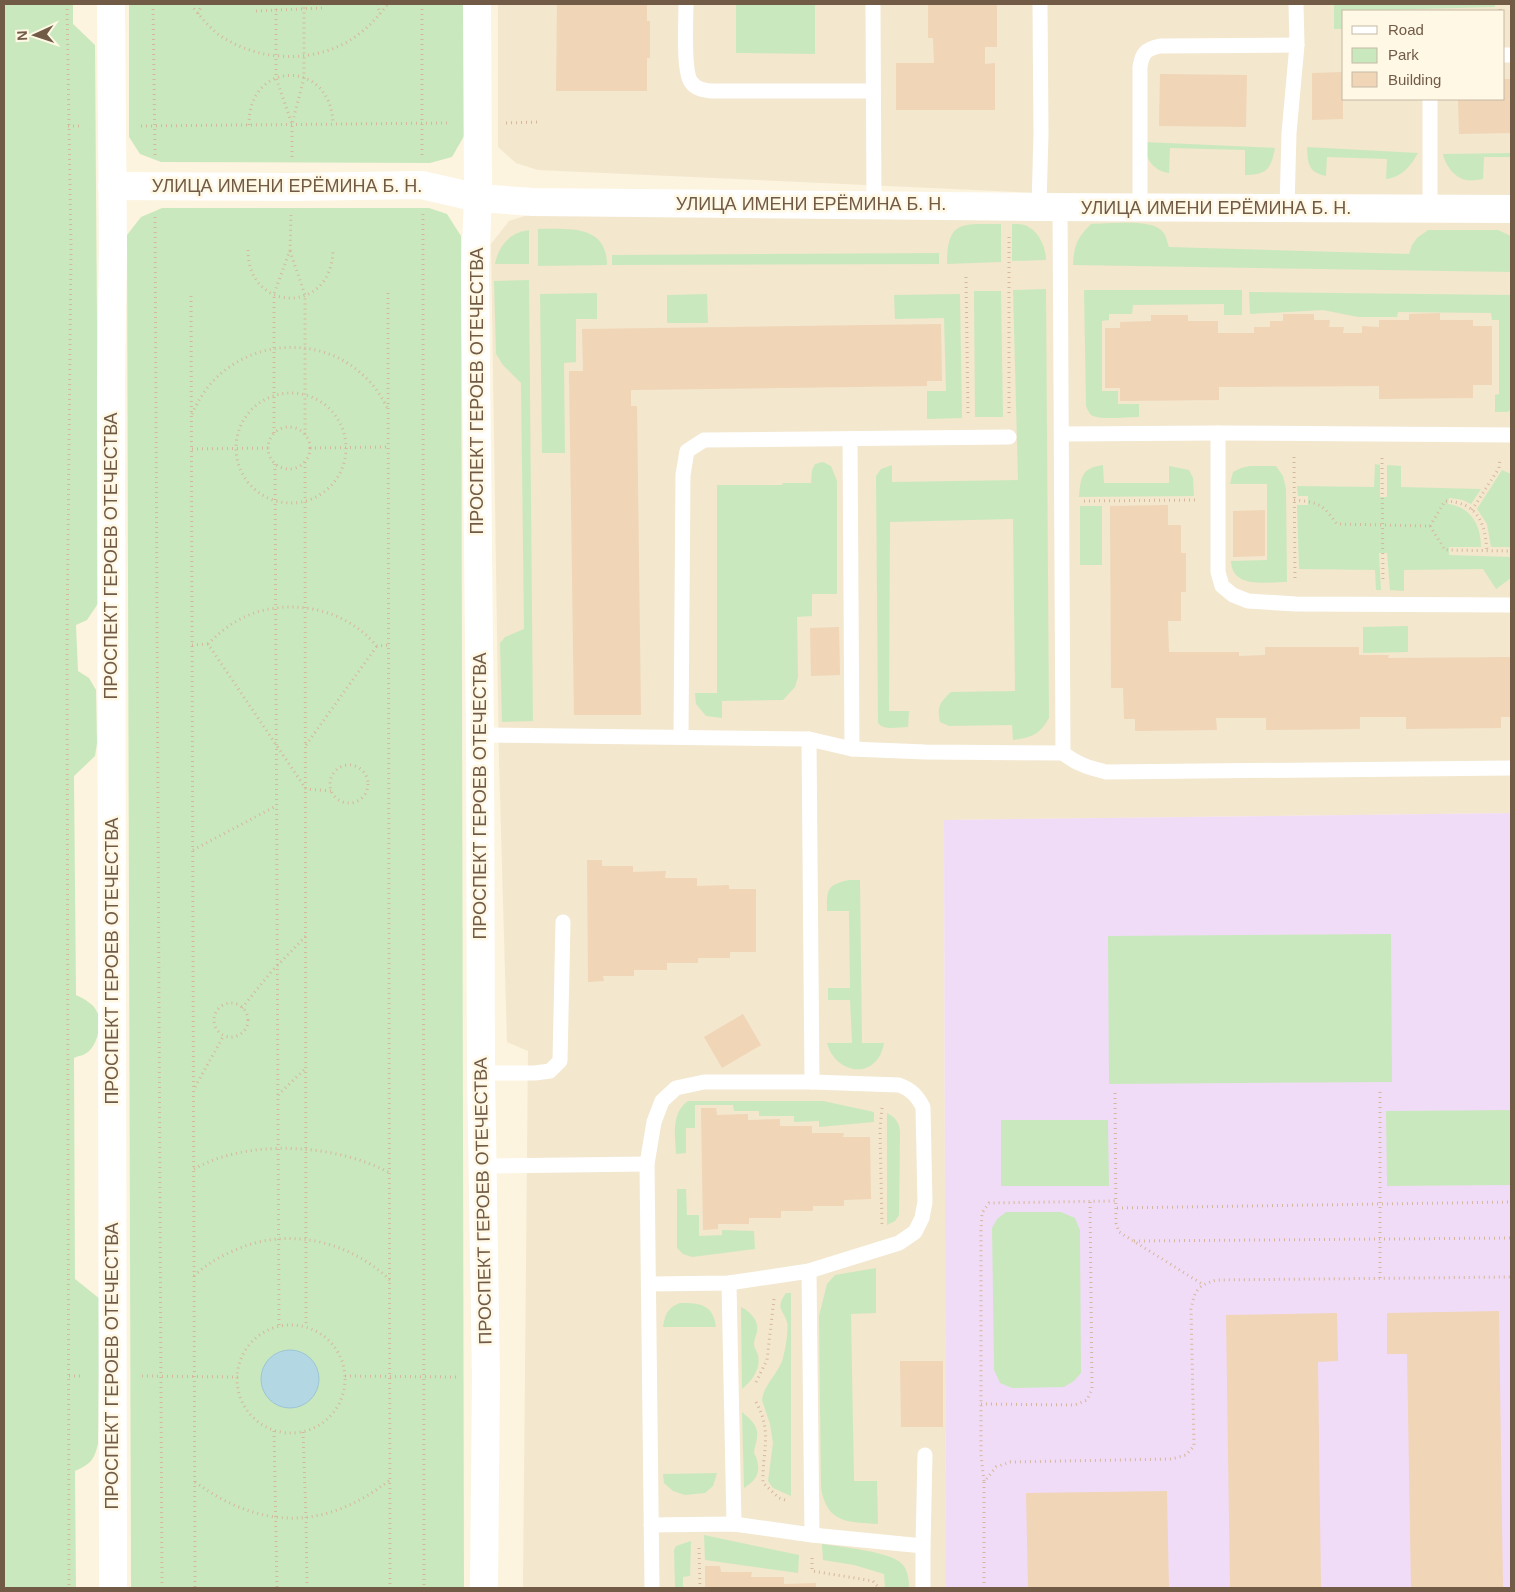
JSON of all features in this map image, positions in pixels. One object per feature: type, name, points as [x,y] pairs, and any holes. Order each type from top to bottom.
[{"type":"street","name":"ПРОСПЕКТ ГЕРОЕВ ОТЕЧЕСТВА","points":[[111,4],[113,1588]]},
{"type":"street","name":"ПРОСПЕКТ ГЕРОЕВ ОТЕЧЕСТВА","points":[[477,4],[478,198],[475,270],[480,736],[481,1073],[486,1377],[484,1588]]},
{"type":"street","name":"УЛИЦА ИМЕНИ ЕРЁМИНА Б. Н.","points":[[112,186],[291,187],[422,185],[478,198],[533,202],[1511,209]]},
{"type":"lane","points":[[686,4],[686,64],[690,81],[700,90],[873,84]]},
{"type":"lane","points":[[873,4],[874,205]]},
{"type":"lane","points":[[1040,4],[1062,434],[1063,753]]},
{"type":"lane","points":[[1288,208],[1289,133],[1297,45],[1296,4]]},
{"type":"lane","points":[[1140,207],[1140,66],[1142,55],[1148,48],[1160,46],[1297,45]]},
{"type":"lane","points":[[1430,100],[1430,209]]},
{"type":"lane","points":[[1218,433],[1218,572],[1222,586],[1233,595],[1248,601],[1296,604],[1511,605]]},
{"type":"lane","points":[[1062,434],[1294,433],[1506,435]]},
{"type":"lane","points":[[681,737],[683,475],[687,451],[704,440],[1009,436]]},
{"type":"lane","points":[[850,439],[852,749]]},
{"type":"lane","points":[[480,736],[809,739],[852,749],[925,752],[1063,753],[1072,761],[1088,768],[1106,772],[1511,768]]},
{"type":"lane","points":[[809,739],[812,1082]]},
{"type":"lane","points":[[481,1073],[535,1073],[550,1071],[560,1061],[563,922]]},
{"type":"lane","points":[[649,1284],[729,1283],[809,1271],[899,1243],[914,1232],[922,1218],[925,1202],[923,1107],[916,1094],[906,1087],[883,1084],[704,1082],[676,1088],[662,1101],[654,1122],[647,1164],[652,1588]]},
{"type":"lane","points":[[482,1166],[647,1164]]},
{"type":"lane","points":[[809,1271],[812,1535]]},
{"type":"lane","points":[[729,1283],[734,1524]]},
{"type":"lane","points":[[923,1588],[925,1455]]},
{"type":"lane","points":[[652,1525],[734,1524],[812,1535],[923,1546]]},
{"type":"path","points":[[67,4],[71,248],[67,645],[69,1588]]},
{"type":"path","points":[[153,4],[156,186],[154,259],[162,1588]]},
{"type":"path","points":[[192,4],[198,14],[218,34],[253,52],[276,56],[304,56],[338,47],[358,36],[375,21],[388,4]]},
{"type":"path","points":[[198,14],[202,4]]},
{"type":"path","points":[[276,4],[276,78],[292,124]]},
{"type":"path","points":[[292,124],[304,78],[304,4]]},
{"type":"path","points":[[377,4],[380,14]]},
{"type":"path","points":[[422,4],[424,252],[424,1588]]},
{"type":"path","points":[[256,11],[322,8]]},
{"type":"path","points":[[249,125],[249,113],[254,96],[266,83],[276,78],[288,76],[312,81],[322,89],[329,100],[333,112],[333,124]]},
{"type":"path","points":[[68,126],[539,122]]},
{"type":"path","points":[[1009,436],[1010,206]]},
{"type":"path","points":[[248,250],[248,262],[258,284],[267,291],[289,298],[305,296],[322,284],[329,274],[333,263],[333,251]]},
{"type":"path","points":[[274,433],[274,294],[290,250],[305,296],[305,434],[310,445],[310,454],[305,462],[297,468],[288,470],[278,467],[268,452],[268,442],[274,433],[281,428],[290,427],[305,434]]},
{"type":"path","points":[[966,277],[968,437]]},
{"type":"path","points":[[388,293],[390,447],[390,1588]]},
{"type":"path","points":[[192,296],[195,1588]]},
{"type":"path","points":[[192,415],[201,396],[215,379],[231,366],[250,355],[274,348],[291,347],[331,354],[350,364],[366,377],[389,411]]},
{"type":"path","points":[[283,392],[305,394],[314,396],[328,405],[338,417],[345,432],[347,447],[345,463],[338,478],[328,490],[314,498],[284,503],[268,499],[255,490],[245,478],[238,464],[235,449],[238,432],[244,418],[254,406],[267,397],[283,392]]},
{"type":"path","points":[[1294,433],[1296,604]]},
{"type":"path","points":[[1382,434],[1383,605]]},
{"type":"path","points":[[1472,510],[1499,468],[1506,435]]},
{"type":"path","points":[[310,448],[390,447]]},
{"type":"path","points":[[192,449],[268,448]]},
{"type":"path","points":[[305,462],[306,1328]]},
{"type":"path","points":[[275,464],[279,1327]]},
{"type":"path","points":[[1063,501],[1218,500]]},
{"type":"path","points":[[1294,500],[1312,501],[1325,508],[1337,524],[1430,526]]},
{"type":"path","points":[[1430,526],[1445,501],[1456,502],[1472,510],[1481,520],[1486,536],[1487,551]]},
{"type":"path","points":[[1430,526],[1445,550],[1511,551]]},
{"type":"path","points":[[192,644],[208,644],[221,631],[253,613],[294,606],[318,610],[340,617],[360,630],[377,646],[390,645]]},
{"type":"path","points":[[208,644],[306,789]]},
{"type":"path","points":[[305,746],[377,646]]},
{"type":"path","points":[[306,789],[331,791],[339,801],[347,803],[356,802],[363,798],[368,782],[365,774],[359,768],[350,765],[342,766],[335,770],[331,778],[331,791]]},
{"type":"path","points":[[193,850],[276,806]]},
{"type":"path","points":[[242,1008],[277,966],[306,936]]},
{"type":"path","points":[[232,1002],[240,1005],[242,1008],[246,1012],[248,1021],[245,1029],[239,1035],[229,1037],[221,1034],[215,1027],[213,1019],[216,1010],[223,1004],[232,1002]]},
{"type":"path","points":[[194,1090],[224,1035]]},
{"type":"path","points":[[278,1095],[306,1067]]},
{"type":"path","points":[[883,1084],[880,1130],[882,1223],[886,1247]]},
{"type":"path","points":[[1380,1092],[1380,1279]]},
{"type":"path","points":[[1115,1093],[1116,1223],[1119,1232],[1202,1284]]},
{"type":"path","points":[[194,1170],[222,1158],[246,1152],[307,1149],[355,1159],[390,1173]]},
{"type":"path","points":[[981,1404],[1075,1405],[1087,1400],[1092,1389],[1090,1201]]},
{"type":"path","points":[[984,1588],[984,1482],[981,1455],[982,1212],[989,1203],[1116,1201]]},
{"type":"path","points":[[1117,1208],[1511,1202]]},
{"type":"path","points":[[1134,1241],[1511,1238]]},
{"type":"path","points":[[194,1276],[220,1256],[266,1240],[278,1239],[307,1240],[340,1247],[362,1258],[390,1280]]},
{"type":"path","points":[[754,1386],[767,1360],[776,1276]]},
{"type":"path","points":[[984,1482],[996,1467],[1010,1462],[1172,1459],[1186,1455],[1194,1446],[1191,1309],[1194,1294],[1202,1284],[1216,1280],[1511,1277]]},
{"type":"path","points":[[298,1325],[306,1328],[313,1329],[337,1349],[344,1363],[344,1394],[338,1408],[328,1420],[314,1429],[303,1432],[284,1433],[274,1431],[256,1421],[246,1410],[239,1395],[239,1365],[245,1350],[255,1338],[268,1330],[298,1325]]},
{"type":"path","points":[[69,1376],[238,1376]]},
{"type":"path","points":[[345,1376],[486,1377]]},
{"type":"path","points":[[754,1398],[766,1430],[763,1483],[779,1498],[812,1509]]},
{"type":"path","points":[[274,1431],[277,1588]]},
{"type":"path","points":[[303,1432],[307,1588]]},
{"type":"path","points":[[194,1481],[216,1497],[239,1508],[264,1516],[306,1517],[333,1512],[354,1505],[390,1480]]},
{"type":"path","points":[[699,1524],[700,1588]]},
{"type":"path","points":[[812,1535],[812,1571],[873,1581],[879,1588]]},
{"type":"shaded area","points":[[498,4],[1511,4],[1511,195],[1062,194],[538,170],[516,163],[498,147]]},
{"type":"shaded area","points":[[537,212],[1511,213],[1511,813],[944,820],[946,1588],[523,1588],[528,1051],[507,1042],[499,760],[491,244],[509,221]]},
{"type":"shaded area","points":[[1511,813],[1511,1588],[946,1588],[944,820]]},
{"type":"green space","points":[[4,4],[73,4],[73,24],[95,45],[99,602],[87,620],[76,625],[78,671],[89,678],[96,690],[97,743],[95,756],[74,776],[76,995],[93,1006],[99,1017],[99,1029],[96,1041],[89,1051],[74,1058],[75,1279],[100,1299],[98,1444],[91,1461],[75,1471],[76,1588],[4,1588]]},
{"type":"green space","points":[[129,4],[464,4],[464,136],[452,157],[430,163],[161,162],[140,154],[129,137]]},
{"type":"green space","points":[[736,4],[815,4],[815,54],[736,53]]},
{"type":"green space","points":[[1334,4],[1495,4],[1495,7],[1342,10],[1342,29],[1334,29]]},
{"type":"green space","points":[[1144,142],[1275,148],[1272,161],[1267,169],[1258,174],[1245,175],[1245,150],[1170,148],[1169,173],[1163,172],[1150,162],[1144,148]]},
{"type":"green space","points":[[1307,147],[1418,153],[1412,163],[1401,174],[1386,179],[1387,159],[1327,157],[1326,176],[1312,170]]},
{"type":"green space","points":[[1511,153],[1511,157],[1484,157],[1483,179],[1473,180],[1462,179],[1454,174],[1448,167],[1443,154]]},
{"type":"green space","points":[[162,208],[429,208],[447,214],[461,236],[464,1588],[131,1588],[127,235],[141,217]]},
{"type":"green space","points":[[1001,224],[1001,262],[947,264],[950,238],[954,231],[968,225]]},
{"type":"green space","points":[[1012,224],[1029,227],[1037,234],[1043,244],[1046,260],[1012,261]]},
{"type":"green space","points":[[1091,224],[1147,224],[1161,230],[1169,247],[1409,254],[1417,238],[1428,230],[1498,230],[1511,236],[1511,272],[1073,265],[1077,242]]},
{"type":"green space","points":[[538,229],[573,230],[593,236],[600,242],[605,252],[607,265],[538,266]]},
{"type":"green space","points":[[529,230],[529,264],[495,264],[499,251],[506,241],[516,234]]},
{"type":"green space","points":[[939,253],[939,264],[612,265],[612,255]]},
{"type":"green space","points":[[529,280],[533,721],[502,722],[500,643],[505,637],[524,629],[521,383],[503,365],[496,354],[494,281]]},
{"type":"green space","points":[[1046,289],[1049,718],[1035,734],[1013,740],[1012,725],[949,726],[940,722],[940,706],[951,692],[1015,691],[1013,519],[890,522],[889,711],[909,711],[908,727],[884,727],[878,723],[876,476],[881,469],[892,465],[892,482],[1018,480],[1013,290]]},
{"type":"green space","points":[[1084,290],[1242,290],[1242,315],[1224,315],[1224,304],[1133,305],[1132,314],[1109,314],[1109,320],[1102,321],[1102,391],[1118,391],[1118,404],[1139,404],[1139,417],[1097,417],[1090,414],[1086,406]]},
{"type":"green space","points":[[974,291],[1001,291],[1003,417],[975,417]]},
{"type":"green space","points":[[1249,292],[1511,295],[1511,410],[1495,412],[1495,395],[1499,394],[1499,320],[1492,320],[1491,313],[1398,312],[1397,317],[1358,317],[1323,310],[1250,314]]},
{"type":"green space","points":[[597,293],[597,319],[576,319],[576,362],[564,363],[565,453],[542,453],[540,294]]},
{"type":"green space","points":[[707,294],[708,323],[667,323],[667,295]]},
{"type":"green space","points":[[960,294],[962,418],[927,419],[927,391],[946,391],[944,318],[895,319],[894,295]]},
{"type":"green space","points":[[823,462],[831,466],[837,481],[837,594],[812,594],[812,616],[797,617],[798,677],[795,687],[783,700],[722,701],[722,718],[706,716],[696,704],[695,693],[717,693],[717,485],[811,483],[812,470],[815,464]]},
{"type":"green space","points":[[1375,464],[1380,465],[1380,497],[1387,497],[1387,465],[1401,466],[1401,487],[1481,489],[1471,504],[1463,500],[1449,498],[1448,504],[1463,509],[1473,518],[1479,531],[1481,547],[1449,547],[1449,555],[1511,557],[1511,578],[1496,589],[1483,569],[1404,570],[1404,591],[1390,590],[1387,553],[1379,553],[1381,590],[1376,590],[1375,570],[1299,569],[1297,505],[1308,505],[1308,496],[1298,496],[1297,486],[1374,487]]},
{"type":"green space","points":[[1103,465],[1104,483],[1169,483],[1169,466],[1189,470],[1193,478],[1194,496],[1079,497],[1080,484],[1086,471]]},
{"type":"green space","points":[[1250,466],[1276,466],[1283,476],[1286,489],[1287,582],[1252,582],[1237,576],[1233,570],[1231,561],[1267,560],[1267,484],[1230,484],[1233,472]]},
{"type":"green space","points":[[1502,470],[1511,474],[1511,547],[1491,547],[1487,524],[1477,509]]},
{"type":"green space","points":[[1080,506],[1102,506],[1102,565],[1080,565]]},
{"type":"green space","points":[[1408,626],[1408,652],[1363,653],[1363,627]]},
{"type":"green space","points":[[849,880],[860,880],[862,1043],[884,1043],[880,1055],[874,1063],[866,1068],[857,1069],[847,1067],[839,1062],[832,1054],[827,1043],[852,1043],[850,1000],[828,1000],[828,988],[850,988],[849,911],[827,911],[829,890],[836,884]]},
{"type":"green space","points":[[1391,934],[1392,1082],[1109,1084],[1108,936]]},
{"type":"green space","points":[[688,1101],[823,1101],[874,1112],[874,1122],[819,1127],[819,1121],[794,1122],[794,1116],[759,1116],[759,1111],[734,1111],[733,1105],[695,1105],[695,1128],[686,1128],[686,1153],[676,1154],[676,1118]]},
{"type":"green space","points":[[1511,1110],[1511,1185],[1387,1186],[1386,1111]]},
{"type":"green space","points":[[887,1113],[896,1121],[900,1132],[899,1215],[895,1221],[887,1225]]},
{"type":"green space","points":[[1001,1120],[1108,1120],[1109,1186],[1001,1186]]},
{"type":"green space","points":[[677,1189],[686,1189],[687,1215],[699,1215],[699,1236],[722,1235],[722,1230],[754,1231],[755,1249],[692,1257],[683,1254],[677,1248]]},
{"type":"green space","points":[[1006,1212],[1061,1212],[1075,1218],[1080,1230],[1081,1373],[1074,1381],[1064,1387],[1012,1388],[1000,1383],[994,1370],[992,1228],[997,1219]]},
{"type":"green space","points":[[876,1268],[876,1313],[851,1314],[854,1481],[877,1481],[878,1524],[858,1523],[841,1519],[828,1509],[824,1500],[821,1488],[819,1316],[827,1284],[835,1275]]},
{"type":"green space","points":[[786,1293],[791,1293],[791,1496],[773,1488],[768,1481],[773,1443],[770,1424],[762,1400],[763,1394],[784,1355],[787,1322],[780,1306]]},
{"type":"green space","points":[[680,1303],[704,1306],[709,1309],[716,1327],[663,1327],[667,1312]]},
{"type":"green space","points":[[741,1307],[751,1314],[757,1324],[754,1347],[759,1360],[755,1374],[742,1389]]},
{"type":"green space","points":[[742,1412],[757,1429],[754,1453],[758,1465],[756,1477],[744,1488]]},
{"type":"green space","points":[[717,1473],[713,1486],[705,1493],[685,1495],[673,1491],[664,1483],[663,1474]]},
{"type":"green space","points":[[704,1535],[799,1555],[798,1573],[705,1560]]},
{"type":"green space","points":[[691,1541],[690,1576],[683,1577],[683,1588],[675,1588],[674,1550],[676,1546]]},
{"type":"green space","points":[[822,1544],[886,1555],[895,1559],[907,1571],[909,1588],[885,1588],[884,1574],[854,1565],[823,1560]]},
{"type":"water","points":[[284,1350],[296,1350],[311,1358],[319,1373],[319,1385],[311,1400],[296,1408],[284,1408],[269,1400],[261,1385],[261,1373],[269,1358]]},
{"type":"building","points":[[557,4],[647,4],[647,21],[650,21],[650,58],[647,58],[647,91],[556,91]]},
{"type":"building","points":[[928,4],[997,4],[997,47],[985,47],[985,64],[995,63],[995,110],[896,110],[896,63],[934,63],[933,38],[928,38]]},
{"type":"building","points":[[1342,72],[1343,119],[1312,120],[1312,73]]},
{"type":"building","points":[[1160,74],[1247,75],[1246,127],[1159,126]]},
{"type":"building","points":[[1505,79],[1511,79],[1511,133],[1459,134],[1458,100],[1505,100]]},
{"type":"building","points":[[1440,313],[1440,320],[1473,320],[1473,326],[1492,326],[1492,385],[1473,385],[1473,398],[1379,399],[1379,386],[1219,387],[1219,400],[1120,401],[1120,388],[1105,388],[1105,328],[1120,328],[1120,322],[1151,321],[1151,315],[1188,315],[1188,321],[1218,321],[1218,333],[1254,333],[1254,327],[1270,327],[1270,321],[1283,321],[1283,314],[1314,314],[1314,320],[1330,320],[1329,327],[1344,327],[1343,333],[1362,333],[1362,326],[1379,327],[1379,320],[1409,320],[1409,314]]},
{"type":"building","points":[[941,324],[942,381],[927,381],[927,386],[631,390],[631,406],[637,406],[641,715],[574,715],[569,371],[583,371],[582,329]]},
{"type":"building","points":[[1168,505],[1168,525],[1181,525],[1181,553],[1186,553],[1186,592],[1181,592],[1181,621],[1168,621],[1169,652],[1239,652],[1239,656],[1265,655],[1265,647],[1359,647],[1359,655],[1389,655],[1388,658],[1511,657],[1511,717],[1501,717],[1501,728],[1406,729],[1406,717],[1360,717],[1360,729],[1266,730],[1266,718],[1216,718],[1217,730],[1135,731],[1135,719],[1124,719],[1123,688],[1111,688],[1110,506]]},
{"type":"building","points":[[1265,510],[1265,556],[1233,557],[1233,511]]},
{"type":"building","points":[[839,627],[840,675],[811,676],[810,628]]},
{"type":"building","points":[[587,860],[602,860],[602,866],[633,866],[633,872],[666,871],[665,878],[697,878],[697,886],[729,885],[729,889],[756,889],[756,952],[730,952],[730,958],[698,958],[698,963],[667,963],[667,970],[634,970],[634,976],[603,976],[604,981],[588,982]]},
{"type":"building","points":[[743,1014],[761,1045],[722,1068],[704,1037]]},
{"type":"building","points":[[701,1108],[716,1108],[717,1115],[748,1114],[748,1120],[780,1119],[780,1126],[812,1126],[812,1133],[844,1133],[843,1137],[870,1137],[871,1199],[844,1200],[844,1206],[813,1206],[813,1211],[781,1211],[781,1218],[749,1218],[749,1224],[718,1224],[718,1229],[703,1230]]},
{"type":"building","points":[[1499,1311],[1503,1588],[1411,1588],[1407,1354],[1387,1354],[1387,1313]]},
{"type":"building","points":[[1337,1313],[1338,1361],[1318,1362],[1321,1588],[1230,1588],[1226,1315]]},
{"type":"building","points":[[900,1361],[943,1361],[943,1427],[901,1427]]},
{"type":"building","points":[[1167,1491],[1169,1588],[1028,1588],[1026,1493]]},
{"type":"building","points":[[705,1566],[720,1566],[721,1572],[752,1572],[751,1577],[784,1577],[784,1584],[816,1583],[816,1588],[705,1588]]}]
